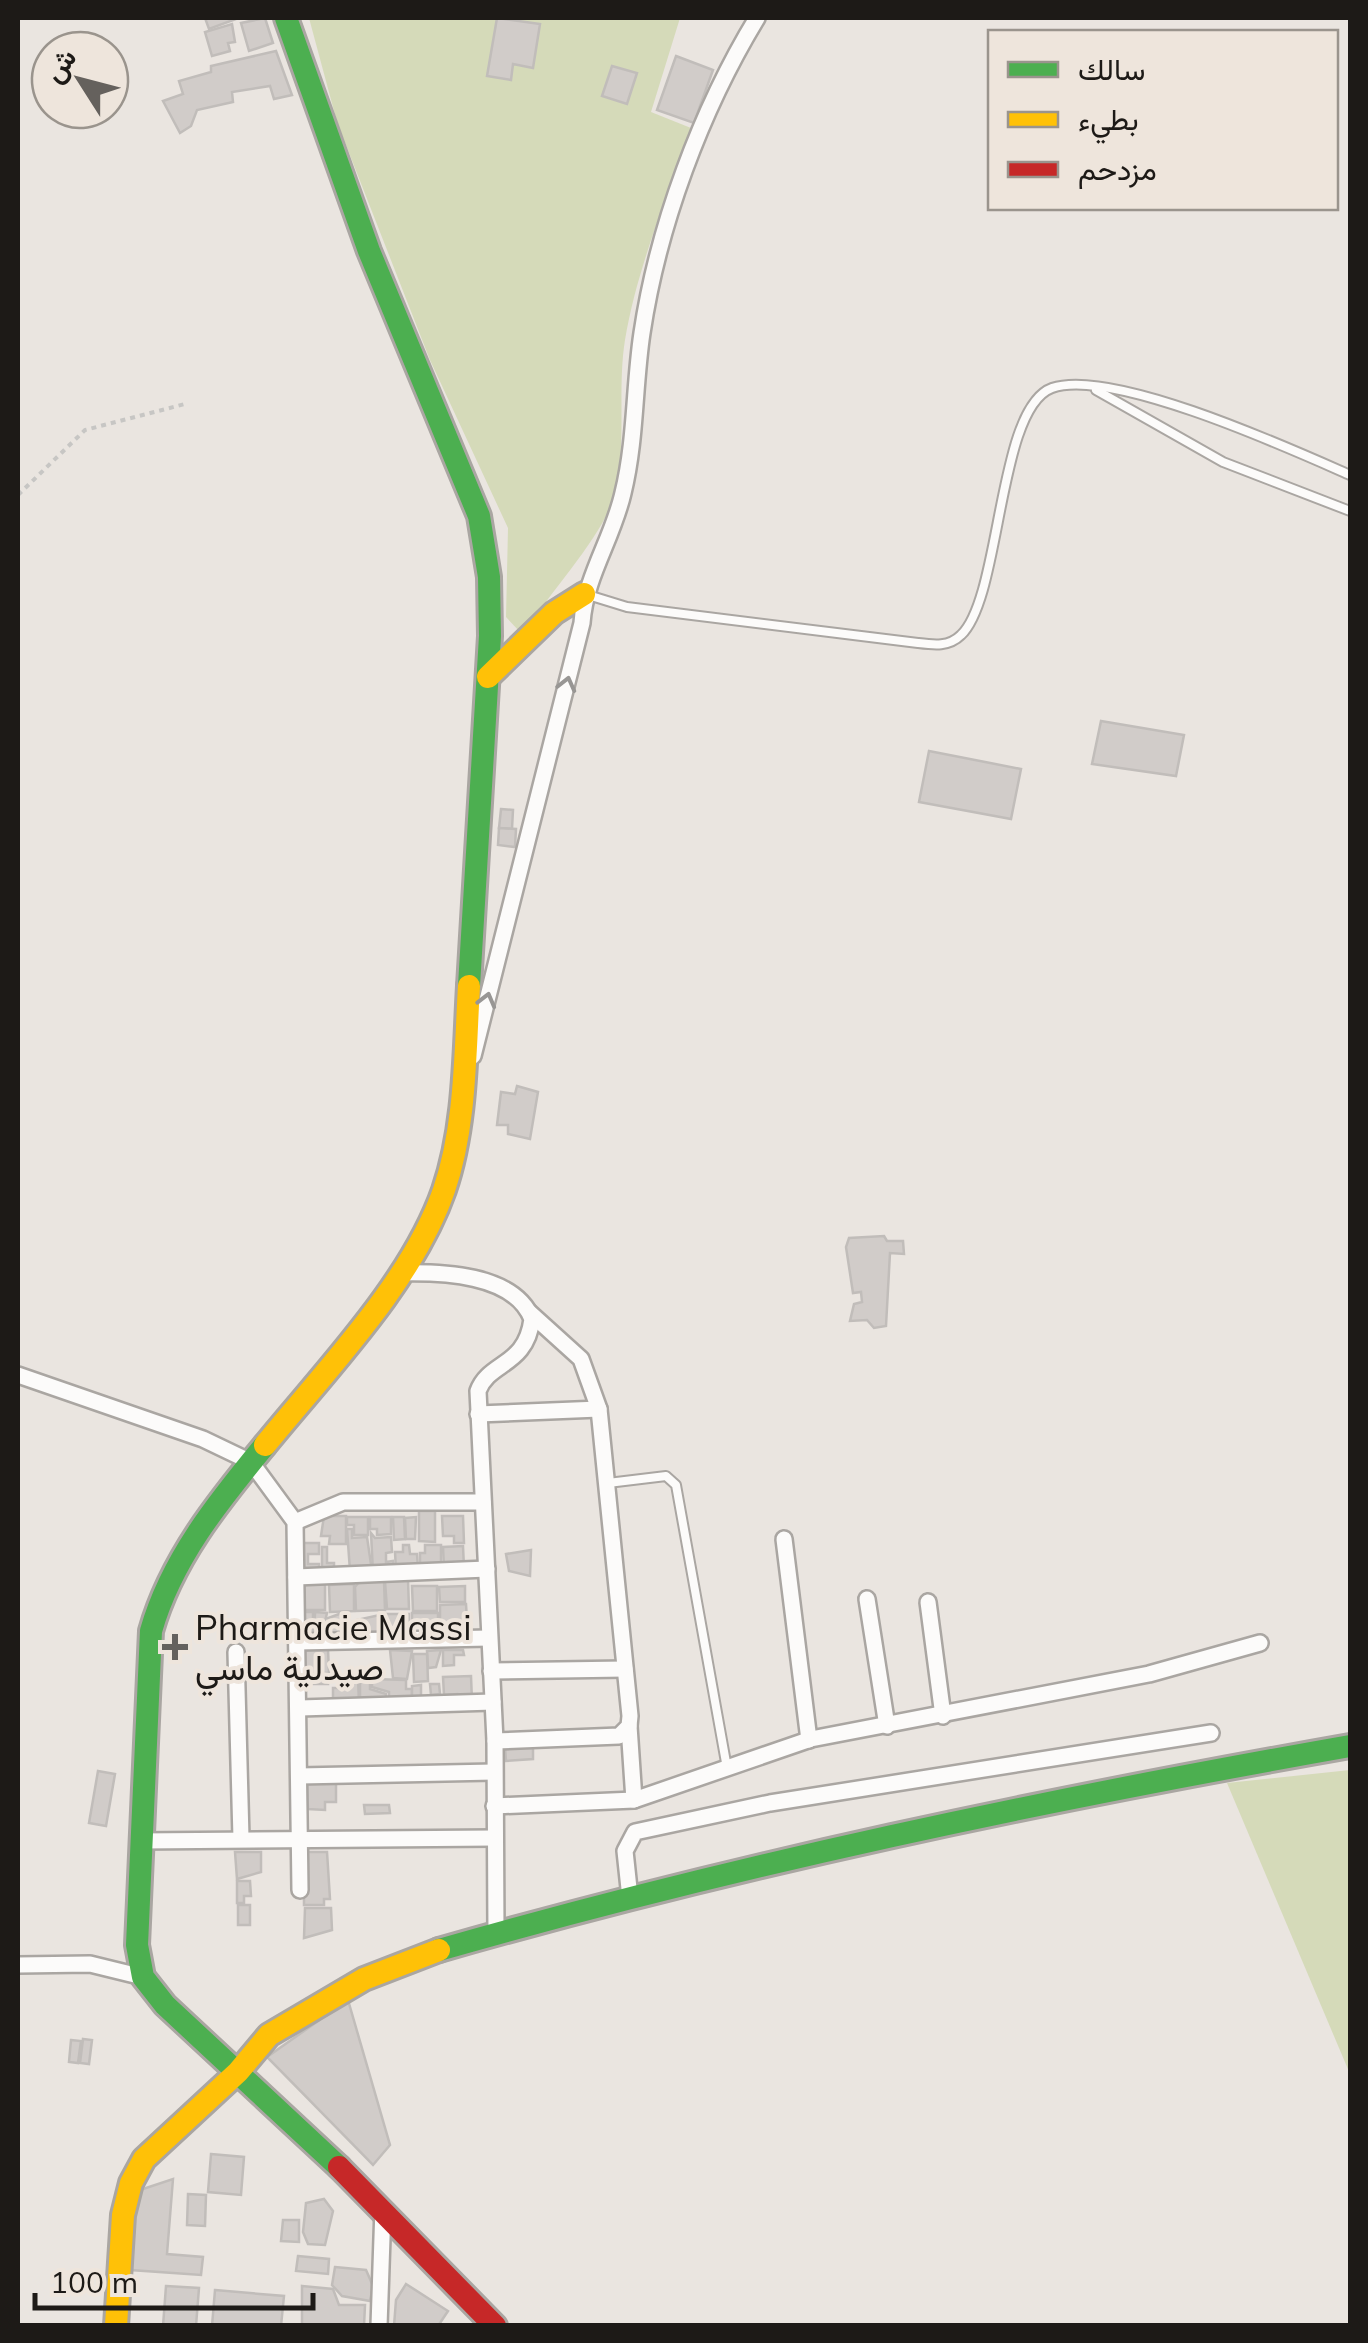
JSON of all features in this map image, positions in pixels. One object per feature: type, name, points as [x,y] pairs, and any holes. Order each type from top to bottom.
[{"type":"street","points":[[286,18],[369,250],[479,516],[489,577],[488,677],[463,1094]]},
{"type":"street","points":[[495,2326],[383,2208],[165,2005],[142,1977],[137,1945],[140,1841],[156,1605],[176,1563],[251,1462],[364,1324],[438,1207],[582,623],[584,594],[623,494],[642,334],[670,218],[718,92],[756,18]]},
{"type":"street","points":[[488,677],[554,613],[584,594]]},
{"type":"street","points":[[399,1273],[474,1279],[507,1291],[580,1359],[599,1409],[626,1669],[634,1800]]},
{"type":"street","points":[[496,1933],[495,1741],[478,1414],[482,1380],[512,1362],[530,1328],[529,1312]]},
{"type":"street","points":[[18,1376],[203,1439],[251,1462],[296,1522],[300,1890]]},
{"type":"street","points":[[478,1414],[599,1409]]},
{"type":"street","points":[[296,1522],[343,1502],[483,1502]]},
{"type":"street","points":[[784,1539],[809,1740]]},
{"type":"street","points":[[296,1577],[487,1569]]},
{"type":"street","points":[[868,1600],[887,1726]]},
{"type":"street","points":[[928,1602],[943,1716]]},
{"type":"street","points":[[297,1642],[489,1638]]},
{"type":"street","points":[[494,1806],[634,1800],[809,1740],[1150,1674],[1260,1644]]},
{"type":"street","points":[[236,1652],[241,1838]]},
{"type":"street","points":[[491,1672],[626,1669]]},
{"type":"street","points":[[300,1708],[493,1702]]},
{"type":"street","points":[[495,1741],[619,1736],[629,1726]]},
{"type":"street","points":[[630,1898],[625,1851],[634,1832],[770,1803],[1211,1733]]},
{"type":"street","points":[[116,2326],[123,2215],[131,2183],[144,2159],[238,2072],[269,2035],[364,1979],[424,1954],[630,1898],[1124,1786],[1350,1746]]},
{"type":"street","points":[[300,1776],[494,1772]]},
{"type":"street","points":[[140,1841],[494,1838]]},
{"type":"street","points":[[18,1966],[90,1964],[142,1977]]},
{"type":"street","points":[[379,2326],[383,2208]]},
{"type":"lane","points":[[584,594],[627,607],[918,644],[952,642],[965,632],[976,606],[1004,490],[1030,409],[1054,387],[1088,385],[1208,415],[1350,474]]},
{"type":"lane","points":[[1088,385],[1224,462],[1350,512]]},
{"type":"lane","points":[[607,1484],[666,1476],[676,1485],[728,1768]]},
{"type":"path","points":[[18,495],[85,430],[184,404]]},
{"type":"green space","points":[[309,18],[680,18],[651,112],[691,128],[630,313],[623,359],[615,493],[590,543],[528,627],[519,631],[506,617],[508,528],[430,360],[337,122]]},
{"type":"green space","points":[[1350,1770],[1350,2074],[1227,1783]]},
{"type":"building","points":[[205,18],[235,18],[236,19],[209,29]]},
{"type":"building","points":[[265,18],[273,43],[249,51],[241,23]]},
{"type":"building","points":[[497,18],[540,24],[533,68],[513,64],[511,80],[487,76]]},
{"type":"building","points":[[232,24],[235,42],[228,43],[230,51],[212,56],[205,32]]},
{"type":"building","points":[[276,51],[292,95],[274,99],[270,86],[232,92],[233,102],[197,110],[191,126],[180,133],[163,101],[183,94],[179,81],[211,72],[211,66]]},
{"type":"building","points":[[676,56],[713,70],[694,123],[657,110]]},
{"type":"building","points":[[612,66],[637,73],[627,104],[602,96]]},
{"type":"building","points":[[1101,721],[1184,735],[1176,776],[1092,764]]},
{"type":"building","points":[[929,751],[1021,769],[1011,819],[919,802]]},
{"type":"building","points":[[501,809],[513,810],[512,829],[499,828]]},
{"type":"building","points":[[499,828],[516,829],[515,847],[498,845]]},
{"type":"building","points":[[517,1086],[538,1092],[530,1139],[508,1134],[508,1125],[497,1125],[501,1092],[515,1094]]},
{"type":"building","points":[[884,1236],[887,1241],[903,1241],[904,1254],[890,1253],[886,1326],[874,1328],[867,1320],[850,1321],[854,1304],[862,1302],[861,1292],[853,1293],[846,1247],[849,1238]]},
{"type":"building","points":[[419,1511],[435,1511],[435,1542],[419,1541]]},
{"type":"building","points":[[324,1516],[346,1516],[346,1544],[329,1544],[330,1536],[321,1536]]},
{"type":"building","points":[[442,1516],[463,1516],[464,1543],[454,1543],[454,1536],[443,1536]]},
{"type":"building","points":[[347,1517],[368,1517],[368,1535],[354,1535],[354,1525],[347,1525]]},
{"type":"building","points":[[370,1517],[391,1517],[391,1534],[377,1535],[377,1529],[370,1529]]},
{"type":"building","points":[[393,1517],[404,1517],[405,1539],[394,1540]]},
{"type":"building","points":[[416,1517],[415,1539],[406,1539],[405,1518]]},
{"type":"building","points":[[347,1529],[352,1529],[352,1538],[367,1537],[372,1571],[350,1571]]},
{"type":"building","points":[[371,1533],[375,1538],[391,1537],[392,1552],[386,1553],[386,1562],[393,1561],[394,1570],[373,1572]]},
{"type":"building","points":[[299,1543],[319,1543],[319,1554],[308,1554],[308,1564],[319,1564],[319,1574],[299,1575]]},
{"type":"building","points":[[403,1545],[409,1545],[410,1554],[417,1554],[418,1569],[396,1570],[395,1552],[403,1552]]},
{"type":"building","points":[[425,1545],[441,1545],[441,1569],[420,1569],[420,1553],[425,1553]]},
{"type":"building","points":[[463,1546],[464,1568],[444,1569],[443,1547]]},
{"type":"building","points":[[322,1547],[327,1547],[327,1563],[334,1563],[334,1572],[322,1572]]},
{"type":"building","points":[[531,1550],[530,1576],[509,1571],[506,1554]]},
{"type":"building","points":[[408,1580],[409,1609],[387,1609],[385,1581]]},
{"type":"building","points":[[300,1581],[325,1581],[325,1610],[300,1610]]},
{"type":"building","points":[[384,1581],[385,1610],[356,1611],[355,1587],[359,1582]]},
{"type":"building","points":[[354,1584],[354,1611],[330,1612],[329,1585]]},
{"type":"building","points":[[412,1586],[437,1586],[437,1611],[413,1611]]},
{"type":"building","points":[[465,1586],[465,1602],[440,1602],[439,1587]]},
{"type":"building","points":[[466,1604],[468,1637],[440,1637],[440,1605]]},
{"type":"building","points":[[301,1612],[313,1612],[313,1639],[300,1639]]},
{"type":"building","points":[[315,1612],[327,1613],[321,1639],[314,1639]]},
{"type":"building","points":[[342,1613],[338,1639],[331,1640],[328,1618]]},
{"type":"building","points":[[412,1613],[438,1613],[438,1638],[428,1637],[427,1623],[412,1623]]},
{"type":"building","points":[[384,1614],[384,1639],[357,1639],[357,1620]]},
{"type":"building","points":[[384,1614],[409,1614],[409,1624],[403,1624],[403,1633],[385,1640]]},
{"type":"building","points":[[328,1649],[329,1673],[301,1673],[301,1650]]},
{"type":"building","points":[[390,1650],[412,1651],[407,1679],[393,1678]]},
{"type":"building","points":[[441,1650],[436,1667],[428,1668],[427,1651]]},
{"type":"building","points":[[443,1650],[463,1650],[464,1655],[454,1655],[454,1665],[443,1666]]},
{"type":"building","points":[[413,1654],[427,1654],[428,1681],[414,1682]]},
{"type":"building","points":[[302,1674],[328,1675],[328,1684],[302,1684]]},
{"type":"building","points":[[471,1676],[472,1701],[457,1702],[457,1694],[444,1695],[443,1677]]},
{"type":"building","points":[[358,1677],[359,1705],[333,1706],[333,1688],[339,1688],[339,1678]]},
{"type":"building","points":[[372,1679],[406,1680],[406,1689],[412,1689],[412,1703],[389,1703],[389,1692],[372,1687]]},
{"type":"building","points":[[360,1682],[370,1682],[370,1689],[386,1694],[386,1703],[360,1703]]},
{"type":"building","points":[[430,1684],[439,1684],[440,1694],[431,1695]]},
{"type":"building","points":[[421,1685],[421,1699],[412,1699],[412,1686]]},
{"type":"building","points":[[533,1745],[533,1759],[506,1761],[505,1746]]},
{"type":"building","points":[[98,1771],[115,1774],[106,1826],[89,1823]]},
{"type":"building","points":[[307,1783],[336,1783],[336,1802],[325,1802],[325,1810],[308,1809]]},
{"type":"building","points":[[364,1805],[389,1805],[390,1813],[365,1814]]},
{"type":"building","points":[[235,1852],[261,1852],[261,1872],[237,1879]]},
{"type":"building","points":[[304,1852],[327,1852],[330,1899],[324,1899],[324,1905],[304,1905]]},
{"type":"building","points":[[237,1881],[250,1881],[251,1896],[244,1896],[244,1903],[237,1903]]},
{"type":"building","points":[[238,1905],[250,1905],[250,1925],[238,1925]]},
{"type":"building","points":[[305,1908],[331,1908],[332,1930],[304,1938]]},
{"type":"building","points":[[348,2000],[390,2145],[373,2165],[267,2057]]},
{"type":"building","points":[[83,2039],[92,2040],[89,2064],[80,2063]]},
{"type":"building","points":[[71,2040],[81,2041],[78,2063],[69,2062]]},
{"type":"building","points":[[211,2154],[244,2157],[241,2195],[208,2192]]},
{"type":"building","points":[[173,2179],[167,2254],[203,2257],[201,2275],[131,2270],[137,2191]]},
{"type":"building","points":[[188,2194],[206,2195],[205,2226],[187,2225]]},
{"type":"building","points":[[324,2199],[333,2211],[325,2245],[308,2244],[303,2232],[306,2203]]},
{"type":"building","points":[[283,2220],[299,2220],[299,2242],[281,2241]]},
{"type":"building","points":[[298,2256],[329,2259],[328,2274],[296,2271]]},
{"type":"building","points":[[335,2267],[366,2270],[373,2286],[370,2301],[342,2296],[332,2285]]},
{"type":"building","points":[[406,2284],[448,2311],[438,2326],[394,2326],[396,2300]]},
{"type":"building","points":[[166,2286],[199,2288],[196,2326],[163,2326]]},
{"type":"building","points":[[302,2286],[333,2289],[339,2305],[365,2305],[364,2326],[302,2326]]},
{"type":"building","points":[[215,2290],[284,2296],[281,2326],[212,2326]]},
{"type":"traffic: fast","points":[[286,18],[369,251],[479,516],[489,577],[490,636],[469,986]]},
{"type":"traffic: fast","points":[[265,1445],[183,1556],[151,1631],[137,1945],[143,1977],[165,2005],[339,2167]]},
{"type":"traffic: fast","points":[[439,1950],[665,1889],[892,1836],[1350,1746]]},
{"type":"traffic: slow","points":[[488,677],[554,613],[584,594]]},
{"type":"traffic: slow","points":[[265,1445],[365,1324],[430,1224],[457,1141],[469,986]]},
{"type":"traffic: slow","points":[[116,2326],[123,2215],[131,2183],[144,2159],[238,2072],[269,2035],[364,1979],[439,1950]]},
{"type":"traffic: jam","points":[[339,2167],[495,2326]]},
{"type":"place","name":"Pharmacie Massi صيدلية ماسي","points":[[175,1647]]}]
